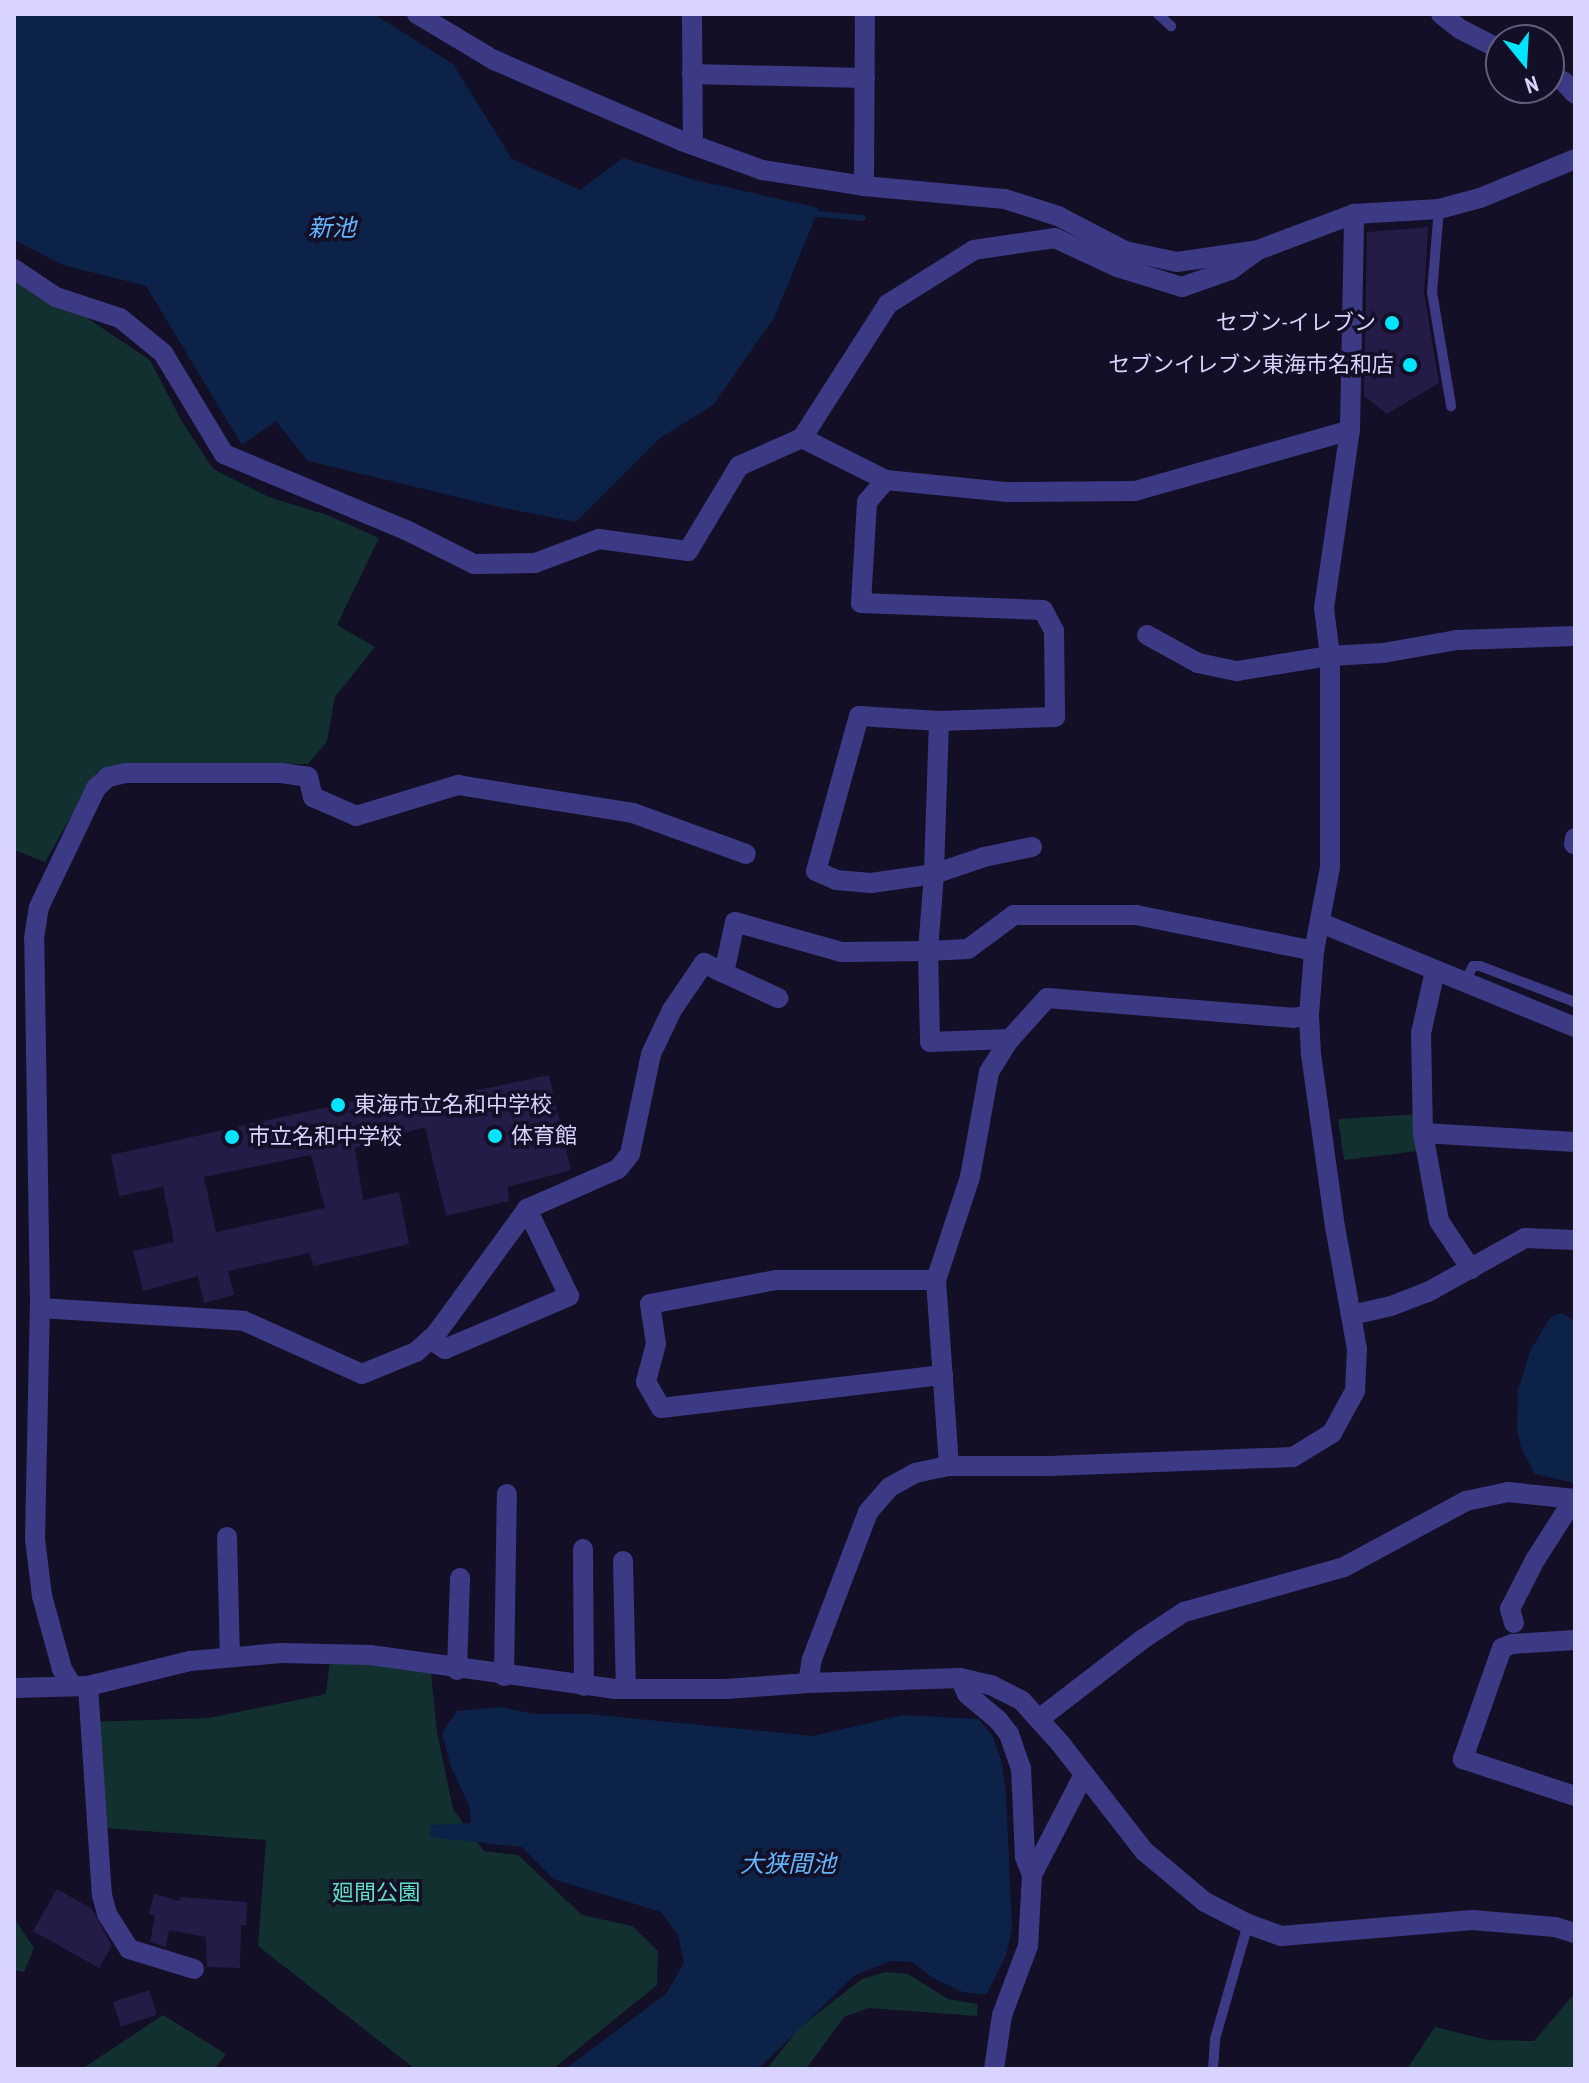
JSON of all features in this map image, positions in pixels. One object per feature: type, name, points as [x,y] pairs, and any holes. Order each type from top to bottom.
[{"type":"street","points":[[417,14],[494,60],[693,145],[762,170],[864,186],[1005,199],[1058,216],[1125,251],[1177,262],[1258,250],[1354,214],[1439,209],[1480,198],[1575,159]]},
{"type":"street","points":[[692,14],[693,145]]},
{"type":"street","points":[[864,186],[865,14]]},
{"type":"street","points":[[1441,14],[1460,29],[1485,42]]},
{"type":"street","points":[[692,74],[865,78]]},
{"type":"street","points":[[808,1683],[812,1659],[868,1512],[890,1487],[915,1473],[949,1466],[1049,1466],[1293,1457],[1332,1433],[1355,1391],[1357,1349],[1335,1227],[1311,1055],[1309,1015],[1314,951],[1330,867],[1330,656],[1324,608],[1350,430],[1354,214]]},
{"type":"street","points":[[14,269],[56,297],[120,318],[163,353],[224,454],[408,531],[474,564],[535,563],[599,539],[688,551],[739,466],[802,438],[888,304],[974,250],[1055,238],[1117,267],[1182,287],[1230,270],[1258,250]]},
{"type":"street","points":[[802,438],[886,480],[1007,492],[1135,491],[1350,430]]},
{"type":"street","points":[[886,480],[867,502],[861,603],[1043,610],[1054,631],[1055,717],[939,721],[859,716],[816,871],[836,880],[871,883],[934,874],[984,857],[1032,847]]},
{"type":"street","points":[[1147,635],[1198,663],[1237,671],[1330,656],[1383,653],[1457,640],[1575,636]]},
{"type":"street","points":[[939,721],[928,951],[930,1042],[1010,1039]]},
{"type":"street","points":[[194,1969],[129,1949],[107,1914],[102,1895],[80,1685],[62,1669],[42,1596],[35,1539],[40,1308],[34,938],[39,907],[96,788],[108,777],[125,773],[308,777],[313,797],[356,816],[458,785],[633,813],[746,854]]},
{"type":"street","points":[[724,973],[735,922],[842,952],[928,951],[968,949],[1014,915],[1136,915],[1314,951]]},
{"type":"street","points":[[1321,923],[1575,1027]]},
{"type":"street","points":[[40,1308],[244,1321],[362,1374],[416,1352],[430,1339],[527,1209],[618,1169],[630,1154],[651,1054],[672,1010],[704,963],[778,998]]},
{"type":"street","points":[[1435,971],[1421,1033],[1423,1133],[1439,1221],[1471,1269]]},
{"type":"street","points":[[949,1466],[936,1280],[970,1177],[989,1072],[1010,1039],[1047,998],[1293,1018],[1309,1015]]},
{"type":"street","points":[[1423,1133],[1575,1142]]},
{"type":"street","points":[[430,1339],[445,1349],[569,1296],[527,1209]]},
{"type":"street","points":[[1352,1315],[1416,1297],[1525,1238],[1575,1240]]},
{"type":"street","points":[[936,1280],[776,1280],[650,1304],[656,1344],[646,1382],[661,1408],[943,1375]]},
{"type":"street","points":[[1039,1719],[1143,1639],[1184,1612],[1344,1567],[1466,1501],[1508,1492],[1574,1499],[1535,1560],[1510,1609],[1514,1623]]},
{"type":"street","points":[[504,1676],[507,1494]]},
{"type":"street","points":[[227,1537],[230,1657]]},
{"type":"street","points":[[583,1549],[584,1686]]},
{"type":"street","points":[[623,1561],[626,1689]]},
{"type":"street","points":[[457,1670],[460,1578]]},
{"type":"street","points":[[1575,1640],[1512,1644],[1502,1648],[1463,1759],[1575,1796]]},
{"type":"street","points":[[14,1688],[80,1685],[190,1661],[281,1653],[370,1655],[457,1670],[626,1689],[726,1689],[960,1678],[991,1685],[1022,1701],[1144,1851],[1205,1902],[1248,1924],[1281,1936],[1472,1920],[1555,1927],[1575,1933]]},
{"type":"street","points":[[960,1678],[967,1694],[998,1720],[1009,1734],[1021,1768],[1025,1857],[1032,1875]]},
{"type":"street","points":[[994,2069],[1002,2015],[1028,1946],[1032,1875],[1083,1776]]},
{"type":"lane","points":[[1158,14],[1171,26]]},
{"type":"lane","points":[[1439,209],[1432,292],[1451,406]]},
{"type":"lane","points":[[1464,983],[1473,966],[1480,966],[1575,1002]]},
{"type":"lane","points":[[1213,2069],[1215,2039],[1248,1924]]},
{"type":"green space","points":[[14,269],[150,360],[181,420],[213,469],[269,497],[327,515],[379,538],[337,625],[375,647],[335,697],[327,741],[308,764],[116,766],[97,772],[45,862],[14,850]]},
{"type":"green space","points":[[1420,1114],[1426,1150],[1344,1160],[1338,1119]]},
{"type":"green space","name":"廻間公園","points":[[330,1659],[431,1673],[437,1732],[453,1809],[484,1851],[518,1855],[582,1915],[632,1926],[658,1951],[657,1985],[553,2069],[415,2069],[258,1946],[266,1840],[105,1828],[88,1722],[209,1718],[326,1694]]},
{"type":"green space","points":[[14,1918],[34,1948],[24,1972],[14,1970]]},
{"type":"green space","points":[[886,1972],[908,1974],[948,1999],[978,2004],[977,2016],[869,2008],[844,2017],[806,2069],[767,2069],[800,2027],[862,1979]]},
{"type":"green space","points":[[1575,1993],[1575,2069],[1407,2069],[1435,2027],[1487,2040],[1534,2041]]},
{"type":"green space","points":[[163,2015],[226,2054],[214,2069],[82,2069]]},
{"type":"water","name":"新池","points":[[14,14],[374,14],[453,64],[512,159],[580,190],[623,158],[695,180],[819,208],[774,318],[713,405],[660,438],[576,522],[499,507],[308,461],[276,421],[242,445],[146,286],[63,265],[14,240]]},
{"type":"water","points":[[1562,1313],[1575,1321],[1575,1483],[1535,1474],[1521,1448],[1517,1428],[1518,1390],[1530,1352],[1550,1317]]},
{"type":"water","name":"大狭間池","points":[[500,1707],[534,1714],[588,1714],[813,1736],[903,1715],[979,1719],[993,1737],[1001,1760],[1006,1793],[1012,1930],[1006,1955],[986,1995],[963,1992],[933,1978],[912,1962],[891,1961],[855,1975],[758,2069],[565,2069],[666,1994],[684,1963],[678,1935],[661,1912],[553,1879],[522,1847],[429,1837],[431,1825],[471,1823],[469,1805],[451,1767],[442,1732],[457,1711]]},
{"type":"building","name":"セブン-イレブン","points":[[1428,227],[1424,293],[1439,383],[1387,414],[1364,396],[1367,232]]},
{"type":"building","points":[[549,1075],[571,1170],[508,1187],[509,1201],[446,1216],[425,1127],[355,1148],[363,1200],[399,1192],[409,1244],[313,1266],[310,1253],[228,1271],[234,1295],[204,1303],[198,1276],[143,1291],[133,1251],[174,1242],[163,1187],[119,1196],[111,1155],[386,1094],[390,1109]],"holes":[[[311,1155],[325,1208],[216,1232],[204,1177]]]},
{"type":"building","points":[[57,1889],[92,1909],[112,1946],[99,1968],[33,1931]]},
{"type":"building","points":[[154,1894],[180,1901],[180,1897],[247,1902],[246,1925],[241,1925],[240,1968],[207,1967],[206,1937],[169,1930],[166,1947],[150,1942],[155,1916],[149,1914]]},
{"type":"building","points":[[149,1990],[157,2015],[121,2026],[113,2002]]},
{"type":"waterway","points":[[808,213],[863,218]]},
{"type":"place","name":"セブン-イレブン","points":[[1392,323]]},
{"type":"place","name":"セブンイレブン東海市名和店","points":[[1410,365]]},
{"type":"place","name":"東海市立名和中学校","points":[[338,1105]]},
{"type":"place","name":"体育館","points":[[495,1136]]},
{"type":"place","name":"市立名和中学校","points":[[232,1137]]}]
